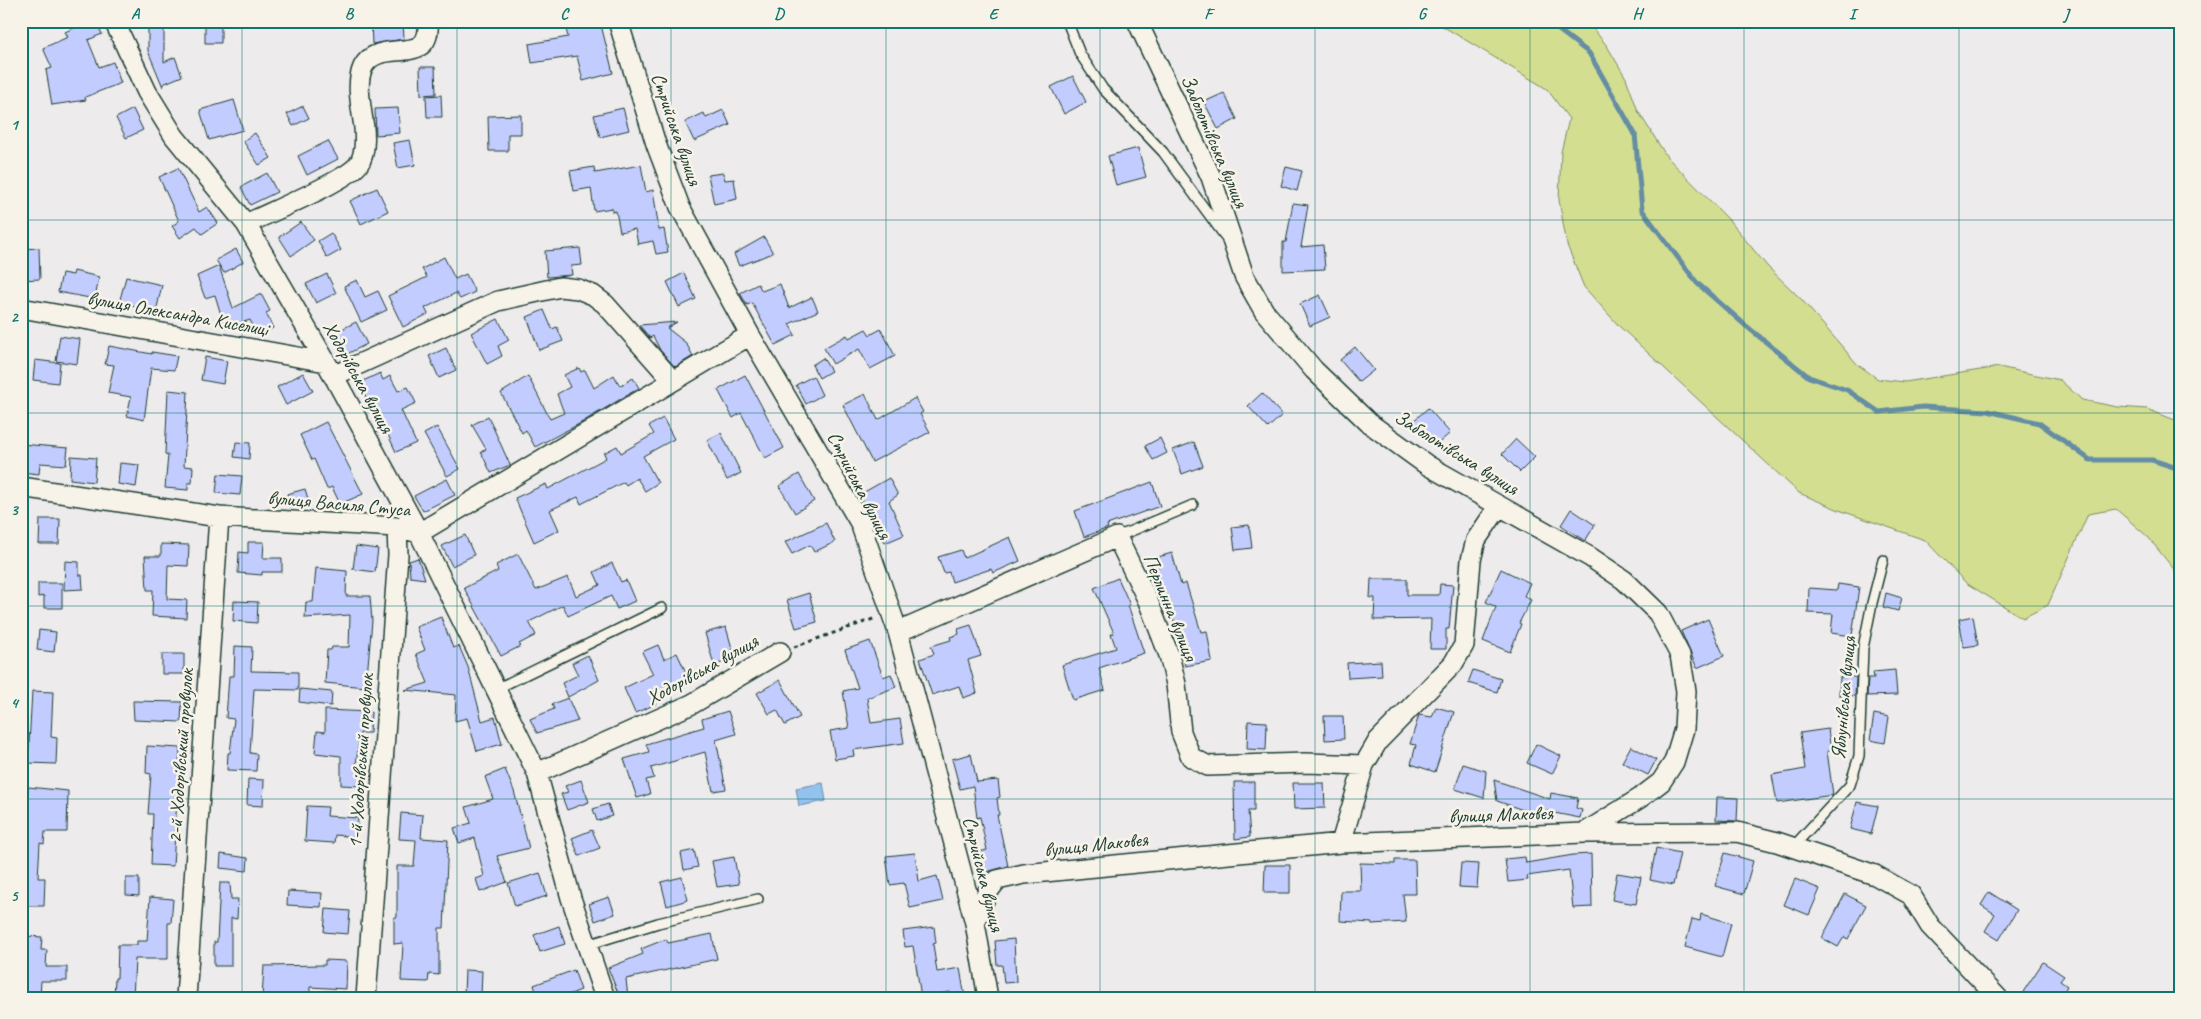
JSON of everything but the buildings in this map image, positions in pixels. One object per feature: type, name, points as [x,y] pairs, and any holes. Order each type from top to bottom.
[{"type":"street","name":"Ходорівська вулиця","points":[[114,21],[147,92],[174,136],[246,224],[330,369],[419,533],[537,773],[571,898],[605,998]]},
{"type":"street","points":[[246,224],[342,177],[358,165],[362,156],[365,136],[360,81],[364,67],[370,59],[384,52],[410,50],[422,46],[427,40],[428,21]]},
{"type":"street","name":"Стрийська вулиця","points":[[618,21],[656,144],[680,207],[750,335],[860,523],[898,632],[975,923],[988,998]]},
{"type":"street","name":"Заболотівська вулиця","points":[[1137,21],[1211,177],[1244,276],[1264,311],[1314,370],[1369,423],[1427,464],[1590,557],[1624,580],[1658,613],[1680,656],[1686,691],[1684,729],[1674,762],[1661,782],[1640,798],[1584,833]]},
{"type":"street","points":[[330,369],[498,300],[560,287],[578,289],[593,295],[605,304],[672,380]]},
{"type":"street","name":"вулиця Олександра Киселиці","points":[[21,308],[330,369]]},
{"type":"street","name":"вулиця Василя Стуса","points":[[21,487],[219,516],[397,527],[419,533],[750,335]]},
{"type":"street","points":[[21,487],[21,497]]},
{"type":"street","points":[[1341,843],[1364,765],[1378,741],[1453,664],[1464,645],[1471,560],[1476,540],[1499,506]]},
{"type":"street","name":"2-й Ходорівський провулок","points":[[186,998],[219,516]]},
{"type":"street","name":"1-й Ходорівський провулок","points":[[366,998],[398,555],[397,527]]},
{"type":"street","points":[[898,632],[1117,537]]},
{"type":"street","name":"Перлинна вулиця","points":[[1117,537],[1148,601],[1170,655],[1176,684],[1181,732],[1190,757],[1208,766],[1306,763],[1364,765]]},
{"type":"street","name":"Ходорівська вулиця","points":[[537,773],[692,704],[780,652]]},
{"type":"street","name":"вулиця Маковея","points":[[975,923],[987,892],[997,880],[1024,874],[1341,843],[1584,833],[1737,832],[1875,875],[1911,895],[1930,926],[1998,998]]},
{"type":"lane","points":[[1068,21],[1080,54],[1103,89],[1163,152],[1233,247]]},
{"type":"lane","points":[[1117,537],[1193,505]]},
{"type":"lane","name":"Яблунівська вулиця","points":[[1793,848],[1850,785],[1857,763],[1859,756],[1863,648],[1883,560]]},
{"type":"lane","points":[[496,689],[662,608]]},
{"type":"lane","points":[[587,945],[658,923],[758,898]]},
{"type":"path","name":"Ходорівська вулиця","points":[[780,652],[892,612]]},
{"type":"green space","points":[[1434,21],[1587,21],[1607,46],[1626,78],[1638,111],[1667,157],[1729,220],[1767,266],[1802,300],[1857,364],[1878,379],[1905,382],[1999,367],[2060,380],[2082,400],[2118,407],[2147,409],[2180,422],[2180,577],[2148,537],[2116,509],[2088,514],[2048,605],[2023,618],[1966,583],[1925,540],[1839,510],[1799,493],[1619,326],[1584,287],[1567,245],[1559,200],[1561,152],[1569,119],[1547,89]]},
{"type":"water","points":[[823,783],[826,801],[799,806],[796,788]]},
{"type":"waterway","points":[[1547,21],[1589,53],[1635,134],[1642,210],[1697,283],[1809,377],[1847,390],[1879,412],[1923,407],[1988,411],[2039,423],[2090,460],[2152,460],[2180,469]]}]
